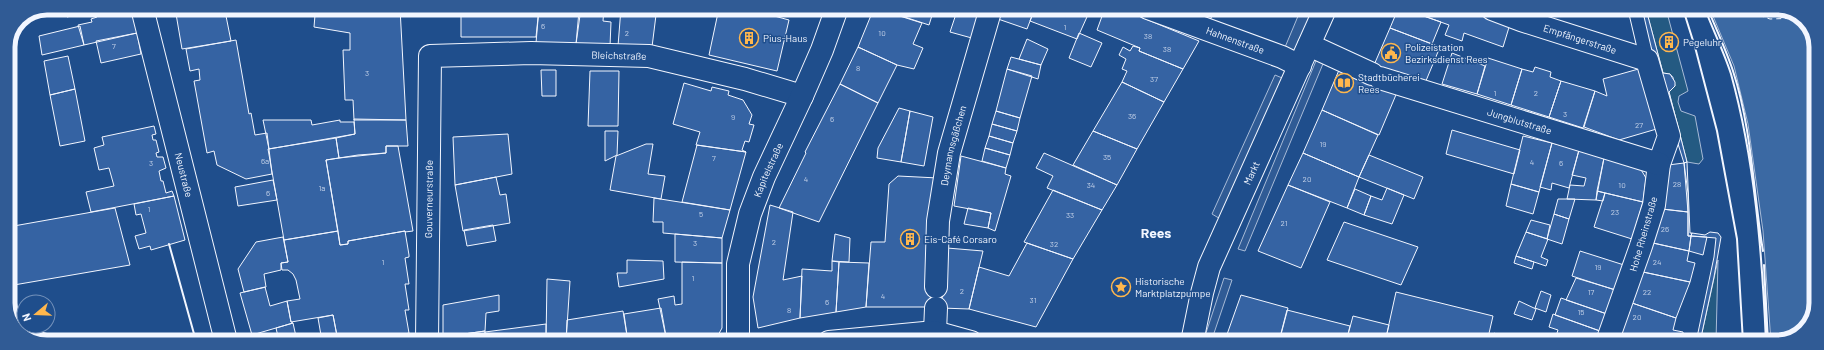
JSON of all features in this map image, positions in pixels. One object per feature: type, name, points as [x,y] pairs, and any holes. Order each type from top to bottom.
[{"type":"street","name":"Neustraße","points":[[144,15],[224,335]]},
{"type":"street","name":"Kapitelstraße","points":[[738,335],[738,264],[750,214],[764,177],[822,50],[834,15]]},
{"type":"street","name":"Deymannsgäßchen","points":[[936,332],[938,221],[949,153],[989,15]]},
{"type":"street","name":"Hahnenstraße","points":[[1167,15],[1282,57],[1300,66]]},
{"type":"street","name":"Markt","points":[[1193,335],[1209,267],[1322,15]]},
{"type":"street","name":"Empfängerstraße","points":[[1508,15],[1647,60]]},
{"type":"street","name":"Jungblutstraße","points":[[1309,45],[1376,76],[1659,164]]},
{"type":"street","name":"Bleichstraße","points":[[430,56],[531,53],[649,56],[745,79],[802,96]]},
{"type":"street","name":"Gouverneurstraße","points":[[427,335],[430,56]]},
{"type":"street","name":"Hohe Rheinstraße","points":[[1609,335],[1654,205],[1659,164],[1669,136],[1647,60]]},
{"type":"street","points":[[904,335],[936,332],[946,335]]},
{"type":"lane","name":"Hohe Rheinstraße","points":[[1636,15],[1647,60]]},
{"type":"shaded area","points":[[1298,15],[1313,15],[1295,57],[1283,52]]},
{"type":"shaded area","points":[[1648,15],[1668,15],[1688,91],[1679,96],[1678,102],[1681,111],[1695,116],[1703,159],[1699,164],[1687,162],[1669,92],[1675,86],[1673,77],[1670,74],[1663,73]]},
{"type":"shaded area","points":[[1713,15],[1783,16],[1793,19],[1804,29],[1807,35],[1809,45],[1809,303],[1807,315],[1804,321],[1793,331],[1781,335],[1770,335],[1763,231],[1748,124],[1734,66]]},
{"type":"shaded area","points":[[1318,56],[1325,59],[1245,251],[1238,249]]},
{"type":"shaded area","points":[[1275,75],[1287,80],[1222,220],[1212,214]]},
{"type":"shaded area","points":[[1718,260],[1716,335],[1702,335]]},
{"type":"shaded area","points":[[1224,278],[1232,280],[1213,335],[1205,335]]},
{"type":"building","points":[[97,15],[133,15],[137,33],[84,45],[78,25],[92,22],[91,19],[97,17]]},
{"type":"building","points":[[176,15],[227,15],[231,41],[182,49]]},
{"type":"building","points":[[315,15],[400,15],[406,120],[354,120],[353,100],[345,100],[343,50],[350,50],[350,33],[314,27]]},
{"type":"building","points":[[461,15],[538,15],[536,37],[461,37]]},
{"type":"building","points":[[538,15],[579,15],[576,44],[536,43]]},
{"type":"building","points":[[580,15],[603,15],[603,21],[611,22],[610,46],[576,44]]},
{"type":"building","points":[[620,15],[656,15],[652,47],[618,46]]},
{"type":"building","name":"Pius-Haus","points":[[718,15],[771,15],[789,20],[777,71],[709,55]]},
{"type":"building","points":[[871,15],[896,15],[922,23],[913,44],[923,48],[914,69],[897,65],[858,47]]},
{"type":"building","points":[[898,15],[932,15],[929,25]]},
{"type":"building","points":[[956,15],[986,15],[979,40],[950,32]]},
{"type":"building","points":[[999,15],[1032,15],[1027,29],[998,19]]},
{"type":"building","points":[[1032,15],[1088,15],[1077,39],[1030,21]]},
{"type":"building","points":[[1102,15],[1136,15],[1199,41],[1183,69],[1139,51],[1140,48],[1097,30]]},
{"type":"building","points":[[1190,15],[1212,15],[1209,23]]},
{"type":"building","points":[[1395,15],[1421,15],[1441,22],[1432,44],[1390,28]]},
{"type":"building","points":[[1421,15],[1484,15],[1510,24],[1503,47],[1464,33],[1462,41],[1445,35],[1449,25]]},
{"type":"building","points":[[1642,15],[1648,15],[1663,73],[1670,74],[1675,82],[1675,86],[1669,92],[1687,162],[1684,163]]},
{"type":"building","points":[[80,26],[84,45],[42,55],[39,36]]},
{"type":"building","points":[[1390,28],[1440,47],[1423,88],[1374,65]]},
{"type":"building","points":[[137,33],[141,54],[101,63],[96,41]]},
{"type":"building","points":[[1079,33],[1102,43],[1091,67],[1069,58]]},
{"type":"building","name":"Pegeluhr","points":[[1669,36],[1674,38],[1676,43],[1674,48],[1669,50],[1664,48],[1662,43],[1664,38]]},
{"type":"building","points":[[1027,39],[1048,49],[1041,65],[1019,59]]},
{"type":"building","points":[[236,40],[249,114],[251,113],[255,135],[267,133],[272,174],[246,179],[217,165],[214,151],[207,153],[194,81],[200,80],[199,69],[190,71],[186,49]]},
{"type":"building","points":[[1133,46],[1140,48],[1139,51],[1183,69],[1164,102],[1122,82],[1127,71],[1122,69],[1126,59],[1119,55],[1123,47],[1130,51]]},
{"type":"building","points":[[858,47],[897,65],[878,103],[840,84]]},
{"type":"building","points":[[1452,53],[1485,66],[1477,94],[1442,84]]},
{"type":"building","points":[[68,56],[75,89],[50,95],[44,61]]},
{"type":"building","points":[[1011,57],[1041,65],[1038,79],[1007,69]]},
{"type":"building","points":[[1488,58],[1522,69],[1511,105],[1477,94]]},
{"type":"building","points":[[1342,63],[1398,90],[1379,135],[1322,110]]},
{"type":"building","points":[[1535,67],[1551,72],[1550,77],[1561,81],[1549,117],[1511,105],[1522,69],[1533,72]]},
{"type":"building","points":[[1642,68],[1660,128],[1619,140],[1584,127],[1595,91],[1607,96],[1603,79]]},
{"type":"building","points":[[1007,69],[1032,76],[1020,118],[996,111]]},
{"type":"building","points":[[541,70],[556,70],[556,96],[542,96]]},
{"type":"building","points":[[590,71],[619,71],[618,126],[588,126]]},
{"type":"building","points":[[1561,81],[1595,91],[1583,128],[1549,117]]},
{"type":"building","points":[[1122,82],[1164,102],[1137,149],[1093,131]]},
{"type":"building","points":[[684,83],[711,91],[712,87],[729,91],[728,95],[743,100],[752,115],[749,124],[754,125],[749,142],[745,141],[742,150],[746,152],[696,145],[700,132],[673,124]]},
{"type":"building","points":[[840,84],[878,103],[819,222],[779,208],[806,153],[805,152]]},
{"type":"building","points":[[75,89],[85,141],[60,146],[50,95]]},
{"type":"building","points":[[899,108],[910,111],[901,162],[877,158],[878,148]]},
{"type":"building","points":[[1322,110],[1378,135],[1359,177],[1303,153]]},
{"type":"building","points":[[910,111],[933,117],[924,166],[901,162]]},
{"type":"building","points":[[996,111],[1020,118],[1017,131],[992,124]]},
{"type":"building","points":[[354,119],[406,120],[408,146],[386,146],[386,153],[339,158],[336,138],[355,134]]},
{"type":"building","points":[[263,120],[311,120],[312,125],[340,120],[340,122],[354,122],[355,134],[269,149]]},
{"type":"building","points":[[992,124],[1017,131],[1013,143],[989,136]]},
{"type":"building","points":[[154,126],[156,134],[152,135],[153,140],[156,140],[159,152],[156,153],[157,157],[163,157],[166,168],[159,171],[161,181],[163,181],[166,193],[172,191],[174,196],[91,212],[86,192],[114,186],[109,168],[99,170],[94,148],[104,145],[102,137]]},
{"type":"building","points":[[1452,130],[1520,150],[1514,174],[1446,154]]},
{"type":"building","points":[[605,131],[618,131],[617,155],[605,161]]},
{"type":"building","points":[[1093,131],[1137,149],[1117,185],[1073,165]]},
{"type":"building","points":[[508,134],[512,174],[455,185],[453,137]]},
{"type":"building","points":[[989,136],[1013,143],[1010,155],[985,148]]},
{"type":"building","points":[[1523,136],[1552,143],[1539,192],[1511,184]]},
{"type":"building","points":[[336,138],[339,158],[326,160],[338,231],[284,240],[268,149]]},
{"type":"building","points":[[1552,143],[1579,150],[1569,188],[1552,183],[1551,190],[1540,187]]},
{"type":"building","points":[[646,144],[653,144],[648,174],[665,176],[661,199],[610,190],[616,156]]},
{"type":"building","points":[[697,145],[746,152],[730,210],[682,202]]},
{"type":"building","points":[[386,146],[398,146],[413,231],[405,231],[348,241],[348,244],[340,245],[326,160],[358,155],[386,153]]},
{"type":"building","points":[[985,148],[1010,155],[1006,168],[982,161]]},
{"type":"building","points":[[1579,150],[1604,158],[1596,200],[1567,199],[1570,185],[1584,186],[1586,178],[1572,175]]},
{"type":"building","points":[[1044,153],[1117,185],[1102,210],[1047,188],[1053,176],[1036,168]]},
{"type":"building","points":[[1303,153],[1359,177],[1347,208],[1288,185]]},
{"type":"building","points":[[1369,155],[1423,177],[1414,199],[1359,177]]},
{"type":"building","points":[[961,156],[1006,168],[1005,174],[1011,176],[995,231],[988,228],[991,213],[954,206]]},
{"type":"building","points":[[1604,158],[1640,168],[1646,178],[1643,202],[1597,191]]},
{"type":"building","points":[[1687,162],[1691,236],[1688,236],[1688,193],[1684,163]]},
{"type":"building","points":[[1684,163],[1688,212],[1662,209],[1668,165]]},
{"type":"building","name":"Eis-Café Corsaro","points":[[898,176],[938,178],[930,307],[866,307],[871,242],[885,242],[889,184]]},
{"type":"building","points":[[496,177],[500,195],[506,194],[510,223],[463,231],[455,185]]},
{"type":"building","points":[[273,180],[277,200],[238,206],[235,187]]},
{"type":"building","points":[[1511,184],[1539,192],[1533,214],[1506,206]]},
{"type":"building","points":[[1288,185],[1330,202],[1301,268],[1258,251]]},
{"type":"building","points":[[1387,188],[1404,195],[1392,224],[1364,215],[1371,196],[1382,200]]},
{"type":"building","points":[[1355,189],[1371,196],[1364,215],[1347,208]]},
{"type":"building","points":[[1053,190],[1102,210],[1073,259],[1024,242]]},
{"type":"building","points":[[1597,191],[1605,193],[1603,201],[1596,200]]},
{"type":"building","points":[[1605,193],[1643,202],[1632,239],[1594,227]]},
{"type":"building","points":[[174,196],[185,240],[151,250],[150,246],[139,249],[135,236],[146,233],[141,214],[136,215],[134,204]]},
{"type":"building","points":[[654,198],[730,210],[722,238],[663,233],[663,222],[653,222]]},
{"type":"building","points":[[1558,199],[1575,199],[1569,219],[1554,214]]},
{"type":"building","points":[[770,205],[793,212],[783,280],[802,276],[800,318],[758,328],[753,297]]},
{"type":"building","points":[[115,208],[130,265],[15,285],[15,226]]},
{"type":"building","points":[[968,208],[991,213],[988,228],[964,224]]},
{"type":"building","points":[[1662,209],[1688,212],[1688,236],[1691,236],[1689,251],[1653,243]]},
{"type":"building","points":[[1554,214],[1569,219],[1562,244],[1547,239]]},
{"type":"building","points":[[1531,220],[1550,225],[1547,239],[1526,232]]},
{"type":"building","points":[[1344,222],[1418,247],[1401,285],[1327,260]]},
{"type":"building","points":[[493,225],[496,241],[467,246],[464,230]]},
{"type":"building","points":[[338,231],[340,245],[348,244],[348,241],[405,231],[409,255],[409,257],[405,258],[409,284],[405,284],[409,310],[405,310],[409,333],[405,335],[337,335],[333,315],[291,322],[287,301],[300,299],[296,280],[293,274],[288,270],[282,270],[281,263],[288,262],[284,240]]},
{"type":"building","points":[[1526,232],[1548,239],[1541,257],[1548,260],[1546,266],[1516,256]]},
{"type":"building","points":[[1710,232],[1718,233],[1721,237],[1702,335],[1697,335],[1714,257],[1716,238],[1691,236],[1692,233],[1705,235]]},
{"type":"building","points":[[675,234],[722,238],[722,263],[675,262]]},
{"type":"building","points":[[835,234],[850,238],[849,262],[832,261]]},
{"type":"building","points":[[1691,236],[1707,237],[1703,255],[1689,251]]},
{"type":"building","points":[[283,237],[288,262],[281,263],[281,270],[264,274],[266,287],[244,292],[238,269],[256,242]]},
{"type":"building","points":[[1027,243],[1073,259],[1036,327],[969,309],[979,267],[1009,276]]},
{"type":"building","points":[[1653,243],[1689,251],[1687,261],[1695,263],[1690,282],[1643,272]]},
{"type":"building","points":[[947,248],[983,251],[969,309],[941,308]]},
{"type":"building","points":[[1580,251],[1624,265],[1615,290],[1572,276]]},
{"type":"building","points":[[1516,256],[1534,262],[1532,269],[1514,263]]},
{"type":"building","points":[[627,260],[663,261],[664,279],[619,287],[617,273],[627,273]]},
{"type":"building","points":[[832,261],[839,262],[836,312],[800,318],[802,269],[832,271]]},
{"type":"building","points":[[682,262],[722,263],[722,328],[718,335],[666,335],[658,299],[674,296],[675,305],[682,304]]},
{"type":"building","points":[[839,262],[869,263],[866,307],[836,312]]},
{"type":"building","points":[[1643,272],[1690,282],[1676,318],[1632,303]]},
{"type":"building","points":[[1576,278],[1616,290],[1607,314],[1566,300]]},
{"type":"building","points":[[547,279],[570,281],[566,335],[546,335]]},
{"type":"building","points":[[265,287],[270,306],[287,301],[291,322],[293,323],[252,335],[240,293]]},
{"type":"building","points":[[1541,291],[1551,295],[1546,312],[1535,308]]},
{"type":"building","points":[[1396,292],[1493,316],[1489,335],[1387,335]]},
{"type":"building","points":[[499,295],[499,311],[486,313],[485,331],[457,335],[443,335],[443,305]]},
{"type":"building","points":[[1241,295],[1288,308],[1281,335],[1227,335]]},
{"type":"building","points":[[1561,298],[1607,314],[1600,331],[1555,315]]},
{"type":"building","points":[[1519,301],[1536,309],[1532,320],[1514,314]]},
{"type":"building","points":[[1632,303],[1676,318],[1673,330],[1683,332],[1683,335],[1621,335]]},
{"type":"building","points":[[661,308],[666,335],[627,335],[624,314]]},
{"type":"building","points":[[1287,310],[1350,326],[1348,335],[1281,335]]},
{"type":"building","points":[[623,311],[627,335],[566,335],[567,320]]},
{"type":"building","points":[[1553,314],[1600,331],[1599,335],[1556,335],[1558,330],[1549,327]]},
{"type":"building","points":[[333,315],[337,335],[321,335],[318,318]]},
{"type":"building","points":[[1353,316],[1389,325],[1387,335],[1348,335]]},
{"type":"building","points":[[293,323],[296,335],[278,335],[276,328]]},
{"type":"building","points":[[546,324],[546,335],[485,335],[485,332]]},
{"type":"building","points":[[485,331],[485,335],[457,335]]},
{"type":"ferry route","points":[[1759,15],[1770,19],[1791,18]]},
{"type":"wall","points":[[1685,15],[1695,47],[1717,131],[1737,239],[1743,335]]},
{"type":"wall","points":[[1707,15],[1731,74],[1752,173],[1762,274],[1766,335]]},
{"type":"wall","points":[[1711,15],[1733,71],[1744,115],[1763,251]]},
{"type":"wall","points":[[169,244],[194,335]]},
{"type":"wall","points":[[1764,265],[1768,335]]},
{"type":"place","name":"Pius-Haus","points":[[749,38]]},
{"type":"place","name":"Pegeluhr","points":[[1669,42]]},
{"type":"place","name":"Polizeistation Bezirksdienst Rees","points":[[1391,53]]},
{"type":"place","name":"Stadtbücherei Rees","points":[[1344,83]]},
{"type":"place","name":"Eis-Café Corsaro","points":[[910,239]]},
{"type":"place","name":"Historische Marktplatzpumpe","points":[[1121,287]]},
{"type":"district","name":"Rees","points":[[1156,232]]}]
